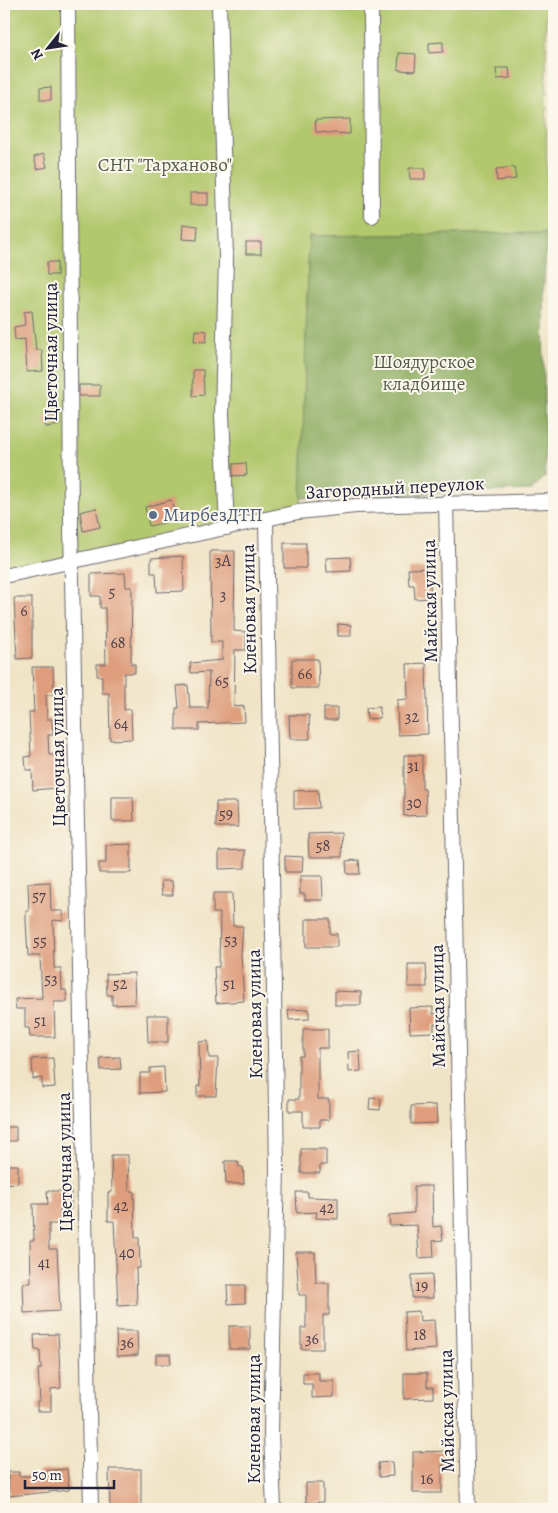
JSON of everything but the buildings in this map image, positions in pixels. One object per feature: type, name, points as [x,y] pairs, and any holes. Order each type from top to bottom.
[{"type":"street","name":"Цветочная улица","points":[[68,4],[73,561],[91,1509]]},
{"type":"street","points":[[219,4],[226,258],[222,414],[227,528]]},
{"type":"street","points":[[371,4],[372,216]]},
{"type":"street","name":"Загородный переулок","points":[[4,576],[298,512],[356,506],[446,502],[554,501]]},
{"type":"street","name":"Майская улица","points":[[446,502],[468,1509]]},
{"type":"street","name":"Кленовая улица","points":[[266,519],[277,1168],[271,1433],[274,1509]]},
{"type":"green space","name":"СНТ \"Тарханово\"","points":[[4,4],[546,4],[547,233],[309,236],[301,508],[4,574]]},
{"type":"green space","name":"Шоядурское кладбище","points":[[547,233],[543,295],[545,477],[532,490],[301,498],[309,236]]},
{"type":"place","name":"МирбезДТП","points":[[153,515]]}]
